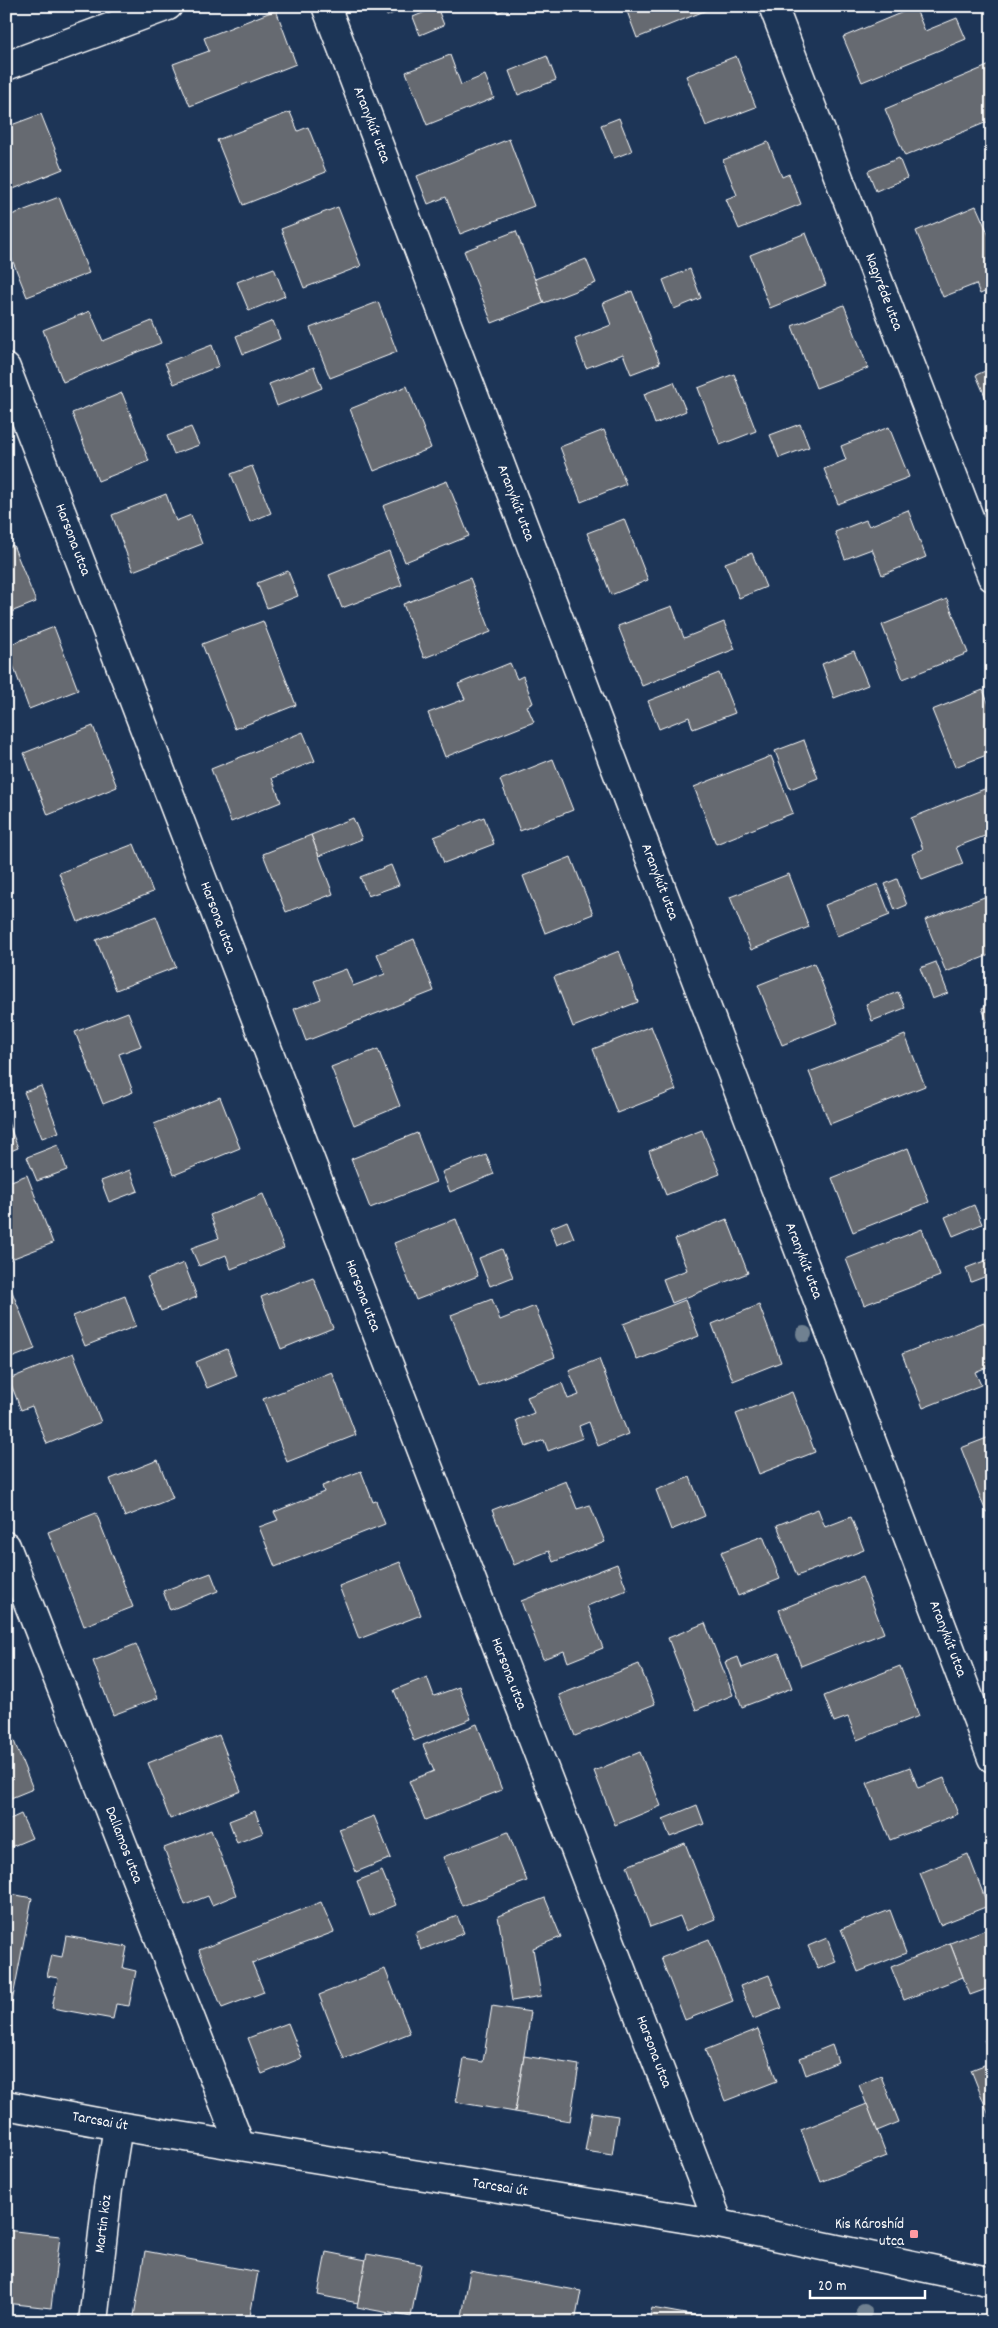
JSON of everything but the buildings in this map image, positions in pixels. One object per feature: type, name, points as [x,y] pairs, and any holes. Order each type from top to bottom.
[{"type":"street","points":[[6,66],[168,6]]},
{"type":"street","name":"Aranykút utca","points":[[326,6],[992,1758]]},
{"type":"street","name":"Nagyréde utca","points":[[773,6],[992,577]]},
{"type":"street","name":"Harsona utca","points":[[6,368],[719,2224]]},
{"type":"street","name":"Dallamos utca","points":[[6,1546],[240,2144]]},
{"type":"street","name":"Tarcsai út","points":[[6,2105],[118,2126],[240,2144],[719,2224],[992,2282]]},
{"type":"street","name":"Martin köz","points":[[92,2322],[108,2189],[118,2126]]},
{"type":"place","name":"Kis Károshíd utca","points":[[914,2234]]}]
